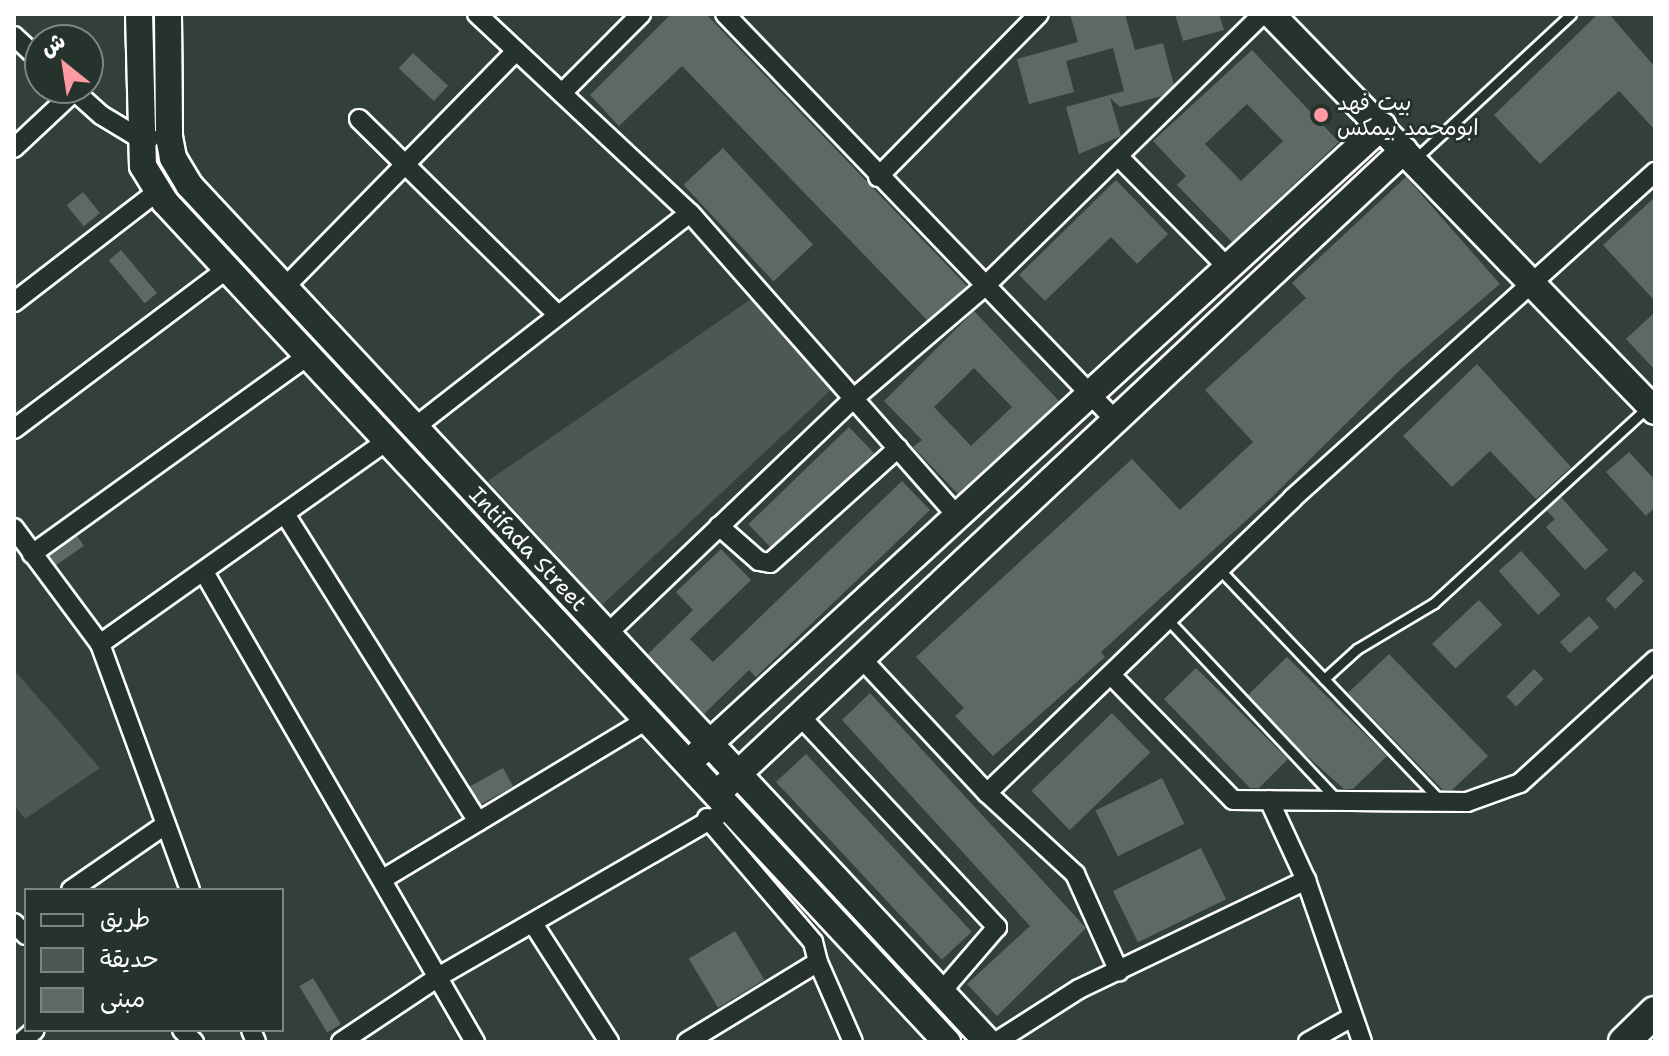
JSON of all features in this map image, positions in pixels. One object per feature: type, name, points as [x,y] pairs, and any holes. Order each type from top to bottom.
[{"type":"main road","name":"Intifada Street","points":[[139,14],[139,138],[143,166],[165,201],[688,764],[718,807],[947,1042]]},
{"type":"main road","name":"Intifada Street","points":[[168,14],[169,137],[173,158],[195,190],[988,1042]]},
{"type":"main road","points":[[1271,14],[1537,282],[1652,408]]},
{"type":"main road","points":[[688,764],[1382,126]]},
{"type":"main road","points":[[718,807],[738,774],[1115,420],[1409,155]]},
{"type":"main road","points":[[1624,1042],[1655,1012]]},
{"type":"street","points":[[477,14],[690,213],[957,516]]},
{"type":"street","points":[[562,93],[641,14]]},
{"type":"street","points":[[725,14],[983,288],[1115,420]]},
{"type":"street","points":[[878,177],[1039,14]]},
{"type":"street","points":[[607,634],[854,398],[983,288],[1120,158],[1263,14]]},
{"type":"street","points":[[285,287],[516,51]]},
{"type":"street","points":[[14,148],[59,104]]},
{"type":"street","points":[[92,104],[139,138],[169,137]]},
{"type":"street","points":[[359,119],[557,314]]},
{"type":"street","points":[[1120,158],[1228,268]]},
{"type":"street","points":[[987,793],[1220,570],[1655,172]]},
{"type":"street","points":[[14,302],[165,201],[195,190]]},
{"type":"street","points":[[415,427],[690,213]]},
{"type":"street","points":[[14,429],[227,269]]},
{"type":"street","points":[[32,554],[308,356]]},
{"type":"street","points":[[100,644],[387,441]]},
{"type":"street","points":[[719,526],[759,561],[770,563],[898,448]]},
{"type":"street","points":[[285,514],[478,822]]},
{"type":"street","points":[[14,528],[100,644],[162,827],[189,888]]},
{"type":"street","points":[[204,572],[475,1042]]},
{"type":"street","points":[[861,658],[987,793],[1075,874],[1119,972]]},
{"type":"street","points":[[1112,676],[1233,800],[1467,802],[1520,783],[1655,660]]},
{"type":"street","points":[[800,716],[997,927],[941,992]]},
{"type":"street","points":[[383,879],[647,720]]},
{"type":"street","points":[[1269,800],[1306,880],[1362,1042]]},
{"type":"street","points":[[341,1042],[438,977],[534,925],[718,807],[813,942],[818,962],[853,1042]]},
{"type":"street","points":[[74,888],[162,827]]},
{"type":"street","points":[[996,1042],[1079,989],[1306,880]]},
{"type":"street","points":[[534,925],[609,1042]]},
{"type":"street","points":[[687,1042],[818,962]]},
{"type":"street","points":[[1308,1042],[1352,1017]]},
{"type":"lane","points":[[1409,155],[1571,14]]},
{"type":"lane","points":[[1324,679],[1357,649],[1434,603],[1652,408]]},
{"type":"lane","points":[[1220,570],[1442,802]]},
{"type":"lane","points":[[1169,621],[1337,801]]},
{"type":"green space","points":[[754,297],[834,387],[602,605],[488,481]]},
{"type":"green space","points":[[14,670],[100,768],[25,819],[14,805]]},
{"type":"building","points":[[671,14],[706,14],[967,286],[927,320],[682,66],[619,126],[590,95]]},
{"type":"building","points":[[1070,14],[1125,14],[1135,50],[1163,43],[1174,85],[1162,96],[1120,107],[1110,98],[1121,136],[1079,154],[1066,107],[1124,91],[1113,48],[1066,61],[1074,92],[1029,104],[1017,59],[1078,42]]},
{"type":"building","points":[[1175,14],[1219,14],[1224,30],[1183,41]]},
{"type":"building","points":[[1598,14],[1609,14],[1655,67],[1655,130],[1619,91],[1540,164],[1494,115]]},
{"type":"building","points":[[1252,50],[1339,142],[1232,242],[1177,185],[1186,176],[1153,141]],"holes":[[[1247,104],[1283,141],[1241,181],[1205,144]]]},
{"type":"building","points":[[413,53],[448,86],[434,101],[399,68]]},
{"type":"building","points":[[723,148],[813,245],[774,281],[684,185]]},
{"type":"building","points":[[1406,177],[1500,284],[1401,369],[1272,497],[1101,652],[1105,657],[993,756],[955,716],[964,708],[916,657],[1132,459],[1180,510],[1253,442],[1205,390],[1306,298],[1292,283]]},
{"type":"building","points":[[1116,180],[1168,234],[1137,264],[1111,237],[1045,301],[1019,275]]},
{"type":"building","points":[[83,192],[100,213],[84,226],[67,205]]},
{"type":"building","points":[[1655,197],[1655,301],[1603,245]]},
{"type":"building","points":[[121,250],[157,293],[145,303],[109,260]]},
{"type":"building","points":[[974,311],[1059,401],[958,494],[913,447],[922,440],[884,401]],"holes":[[[974,368],[1012,407],[971,446],[934,407]]]},
{"type":"building","points":[[1655,312],[1655,370],[1626,339]]},
{"type":"building","points":[[1477,364],[1571,467],[1536,499],[1490,451],[1452,487],[1403,436]]},
{"type":"building","points":[[849,427],[874,453],[773,550],[748,524]]},
{"type":"building","points":[[1629,452],[1655,480],[1655,507],[1646,516],[1606,472]]},
{"type":"building","points":[[902,481],[930,510],[756,677],[749,670],[704,714],[648,654],[693,610],[676,592],[721,549],[751,580],[690,639],[713,662]]},
{"type":"building","points":[[1561,497],[1608,550],[1585,570],[1546,527],[1555,519],[1546,510]]},
{"type":"building","points":[[77,536],[84,546],[56,565],[49,556]]},
{"type":"building","points":[[1521,551],[1560,595],[1538,615],[1499,571]]},
{"type":"building","points":[[1634,571],[1644,581],[1616,609],[1606,599]]},
{"type":"building","points":[[1479,600],[1502,625],[1455,669],[1432,644]]},
{"type":"building","points":[[1589,616],[1599,627],[1570,653],[1560,642]]},
{"type":"building","points":[[1389,654],[1488,756],[1452,790],[1443,790],[1348,693]]},
{"type":"building","points":[[1287,657],[1387,756],[1353,789],[1344,789],[1299,749],[1248,695]]},
{"type":"building","points":[[1196,668],[1288,759],[1259,788],[1250,788],[1164,699]]},
{"type":"building","points":[[1534,669],[1544,679],[1516,706],[1506,697]]},
{"type":"building","points":[[870,693],[1086,928],[997,1016],[967,984],[1030,926],[842,720]]},
{"type":"building","points":[[1112,713],[1150,753],[1070,830],[1031,791]]},
{"type":"building","points":[[806,754],[972,932],[942,960],[776,782]]},
{"type":"building","points":[[503,768],[513,786],[480,805],[470,786]]},
{"type":"building","points":[[1162,778],[1184,824],[1118,856],[1095,810]]},
{"type":"building","points":[[1201,848],[1226,899],[1138,942],[1113,891]]},
{"type":"building","points":[[735,931],[764,980],[718,1008],[689,959]]},
{"type":"building","points":[[313,978],[341,1024],[327,1033],[299,986]]},
{"type":"place","name":"بيت فهد ابومحمد بيمكس","points":[[1321,115]]}]
